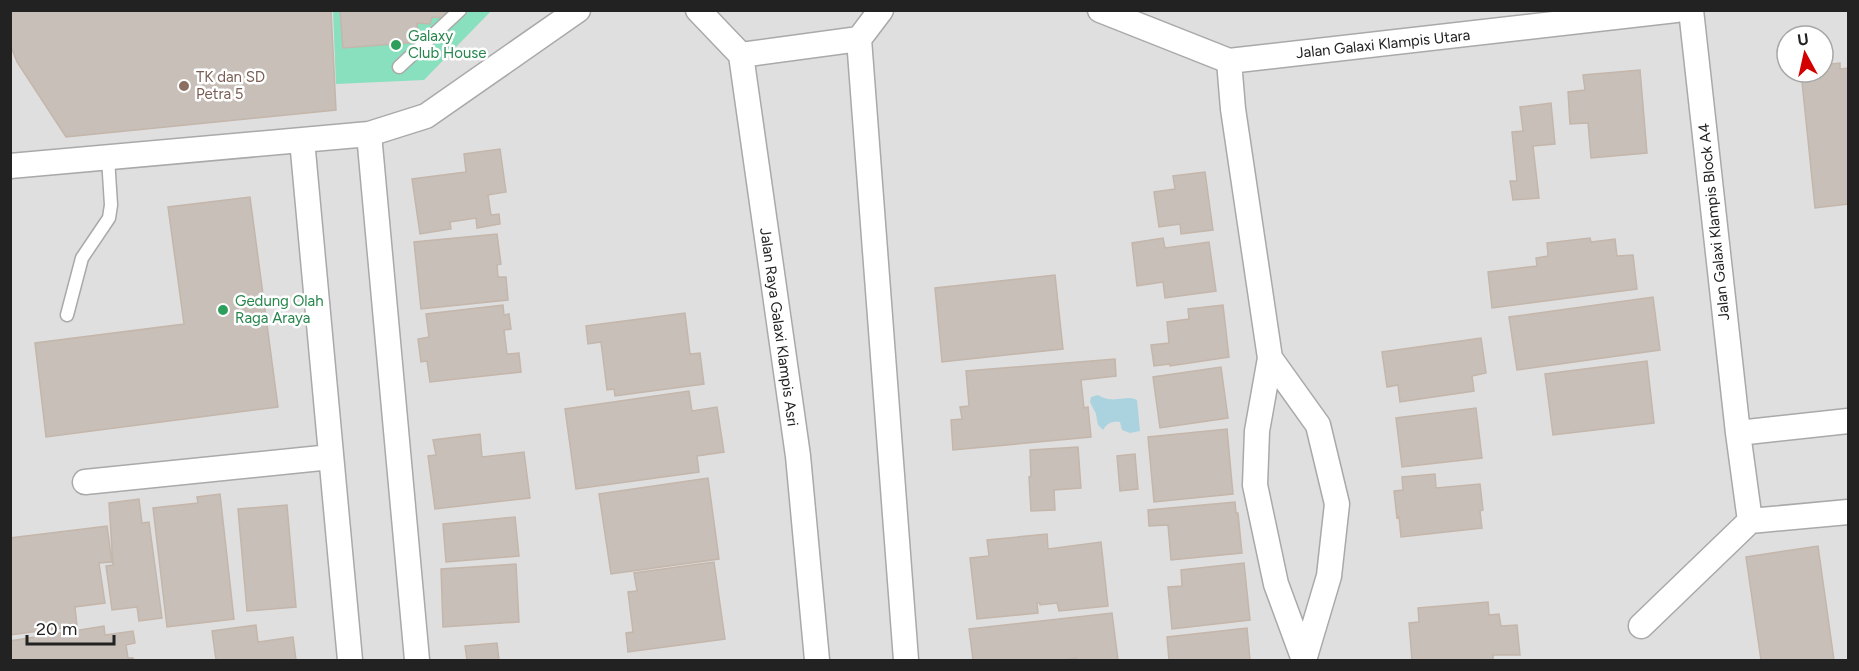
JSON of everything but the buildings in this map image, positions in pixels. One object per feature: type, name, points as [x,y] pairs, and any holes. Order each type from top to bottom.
[{"type":"street","points":[[10,166],[369,134],[426,116],[578,10]]},
{"type":"street","points":[[698,10],[741,55],[859,39]]},
{"type":"street","points":[[882,10],[859,39],[906,660]]},
{"type":"street","name":"Jalan Galaxi Klampis Utara","points":[[1100,10],[1229,61],[1676,10]]},
{"type":"street","name":"Jalan Galaxi Klampis Block A4","points":[[1691,10],[1738,433],[1750,521]]},
{"type":"street","name":"Jalan Raya Galaxi Klampis Asri","points":[[741,55],[798,456],[817,660]]},
{"type":"street","points":[[1229,61],[1233,109],[1270,358],[1257,431],[1255,485],[1276,584],[1304,660]]},
{"type":"street","points":[[369,134],[417,660]]},
{"type":"street","points":[[302,140],[350,660]]},
{"type":"street","points":[[1270,358],[1318,425],[1337,504],[1329,576],[1304,660]]},
{"type":"street","points":[[1738,433],[1848,421]]},
{"type":"street","points":[[85,482],[331,457]]},
{"type":"street","points":[[1641,626],[1750,521],[1848,512]]},
{"type":"lane","points":[[399,67],[460,10]]},
{"type":"lane","points":[[67,315],[82,258],[109,218],[111,205],[108,158]]},
{"type":"shaded area","points":[[11,11],[1848,11],[1848,660],[11,660]]},
{"type":"green space","name":"Galaxy Club House","points":[[333,11],[491,11],[424,80],[336,84]]},
{"type":"water","points":[[1098,395],[1109,399],[1132,398],[1137,400],[1140,431],[1130,433],[1122,430],[1120,422],[1112,422],[1103,430],[1098,425],[1090,402],[1091,397]]},
{"type":"place","name":"Galaxy Club House","points":[[396,45]]},
{"type":"place","name":"TK dan SD Petra 5","points":[[184,86]]},
{"type":"place","name":"Gedung Olah Raga Araya","points":[[223,310]]}]
